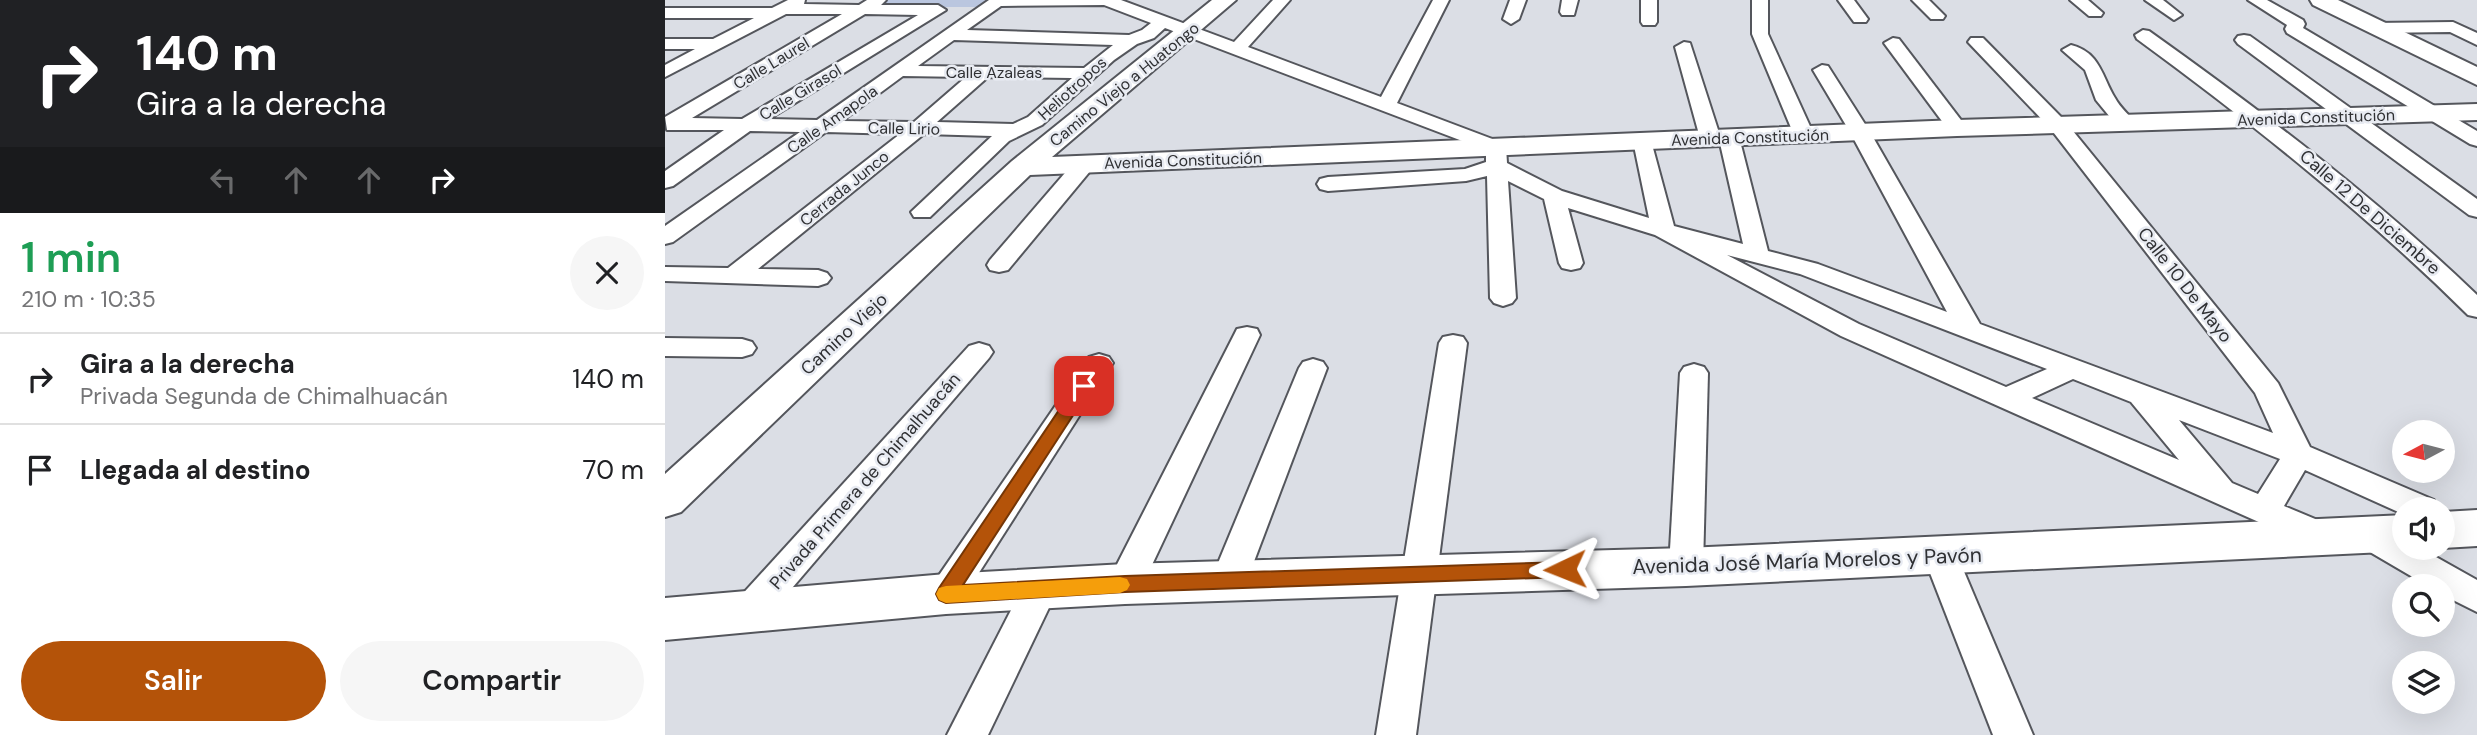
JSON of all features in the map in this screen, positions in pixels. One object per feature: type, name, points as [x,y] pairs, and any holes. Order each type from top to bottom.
[{"type":"main road","name":"Camino Viejo a Huatongo","points":[[1022,167],[1224,0]]},
{"type":"main road","points":[[2321,0],[2477,77]]},
{"type":"main road","name":"Avenida Constitución","points":[[1022,167],[1497,156],[1643,141],[2057,124],[2477,112]]},
{"type":"main road","name":"Camino Viejo","points":[[665,500],[1022,167]]},
{"type":"main road","name":"Avenida José María Morelos y Pavón","points":[[665,619],[946,594],[1125,584],[1686,567],[2367,535]]},
{"type":"street","points":[[665,72],[800,0]]},
{"type":"street","name":"Calle Laurel","points":[[666,124],[878,0]]},
{"type":"street","points":[[665,13],[938,10],[994,4],[1106,0],[1385,107],[1497,156],[1554,196],[1663,230],[1809,269],[2298,454],[2395,497]]},
{"type":"street","points":[[1236,50],[1282,0]]},
{"type":"street","points":[[1385,107],[1441,0]]},
{"type":"street","points":[[1649,0],[1649,22]]},
{"type":"street","points":[[1760,0],[1760,34],[1804,135]]},
{"type":"street","points":[[1846,0],[1860,19]]},
{"type":"street","points":[[1920,0],[1937,16]]},
{"type":"street","points":[[2078,0],[2095,13]]},
{"type":"street","points":[[2153,0],[2174,15]]},
{"type":"street","points":[[2262,3],[2297,24],[2293,29],[2477,139]]},
{"type":"street","name":"Calle Amapola","points":[[665,237],[994,4]]},
{"type":"street","name":"Calle Girasol","points":[[665,181],[745,125],[938,10]]},
{"type":"street","name":"Heliotropos","points":[[922,212],[1002,137],[1035,121],[1088,73],[1131,40],[1148,34],[1162,22]]},
{"type":"street","points":[[2374,28],[2453,27],[2477,40]]},
{"type":"street","points":[[953,35],[1131,40]]},
{"type":"street","name":"Calle 12 De Diciembre","points":[[2143,35],[2260,118],[2423,255],[2477,309]]},
{"type":"street","points":[[2244,40],[2477,210]]},
{"type":"street","name":"Calle 10 De Mayo","points":[[1977,42],[2057,124],[2268,390],[2298,454]]},
{"type":"street","points":[[1893,43],[1957,128]]},
{"type":"street","points":[[665,44],[716,44]]},
{"type":"street","points":[[1684,47],[1719,138],[1757,254]]},
{"type":"street","points":[[2071,50],[2093,68],[2106,100],[2126,124]]},
{"type":"street","points":[[1822,70],[1860,132],[1969,328]]},
{"type":"street","name":"Calle Azaleas","points":[[901,71],[1088,73]]},
{"type":"street","name":"Cerrada Junco","points":[[734,275],[918,129],[983,72]]},
{"type":"street","name":"Calle Lirio","points":[[666,124],[1018,130]]},
{"type":"street","points":[[1643,141],[1663,230],[1850,330],[2265,511],[2367,535],[2477,597]]},
{"type":"street","points":[[1328,184],[1466,175],[1497,156]]},
{"type":"street","points":[[1497,156],[1503,298]]},
{"type":"street","points":[[999,265],[1085,164]]},
{"type":"street","points":[[1554,196],[1571,264]]},
{"type":"street","points":[[665,274],[818,278]]},
{"type":"street","points":[[1125,584],[1247,335]]},
{"type":"street","points":[[1396,735],[1453,343]]},
{"type":"street","points":[[665,347],[742,348]]},
{"type":"street","name":"Privada Primera de Chimalhuacán","points":[[750,611],[979,352]]},
{"type":"street","points":[[946,594],[1099,363]]},
{"type":"street","points":[[1229,580],[1313,368]]},
{"type":"street","points":[[2006,398],[2075,368]]},
{"type":"street","points":[[1686,567],[1694,373]]},
{"type":"street","points":[[2139,393],[2223,493]]},
{"type":"street","points":[[2265,511],[2298,454]]},
{"type":"street","points":[[1940,555],[2013,735]]},
{"type":"street","points":[[967,735],[1040,589]]},
{"type":"shaded area","points":[[883,0],[991,0],[982,7],[872,7]]},
{"type":"slow traffic","points":[[946,594],[1120,585]]},
{"type":"route","points":[[1084,386],[946,594],[1125,584],[1565,569]]}]
